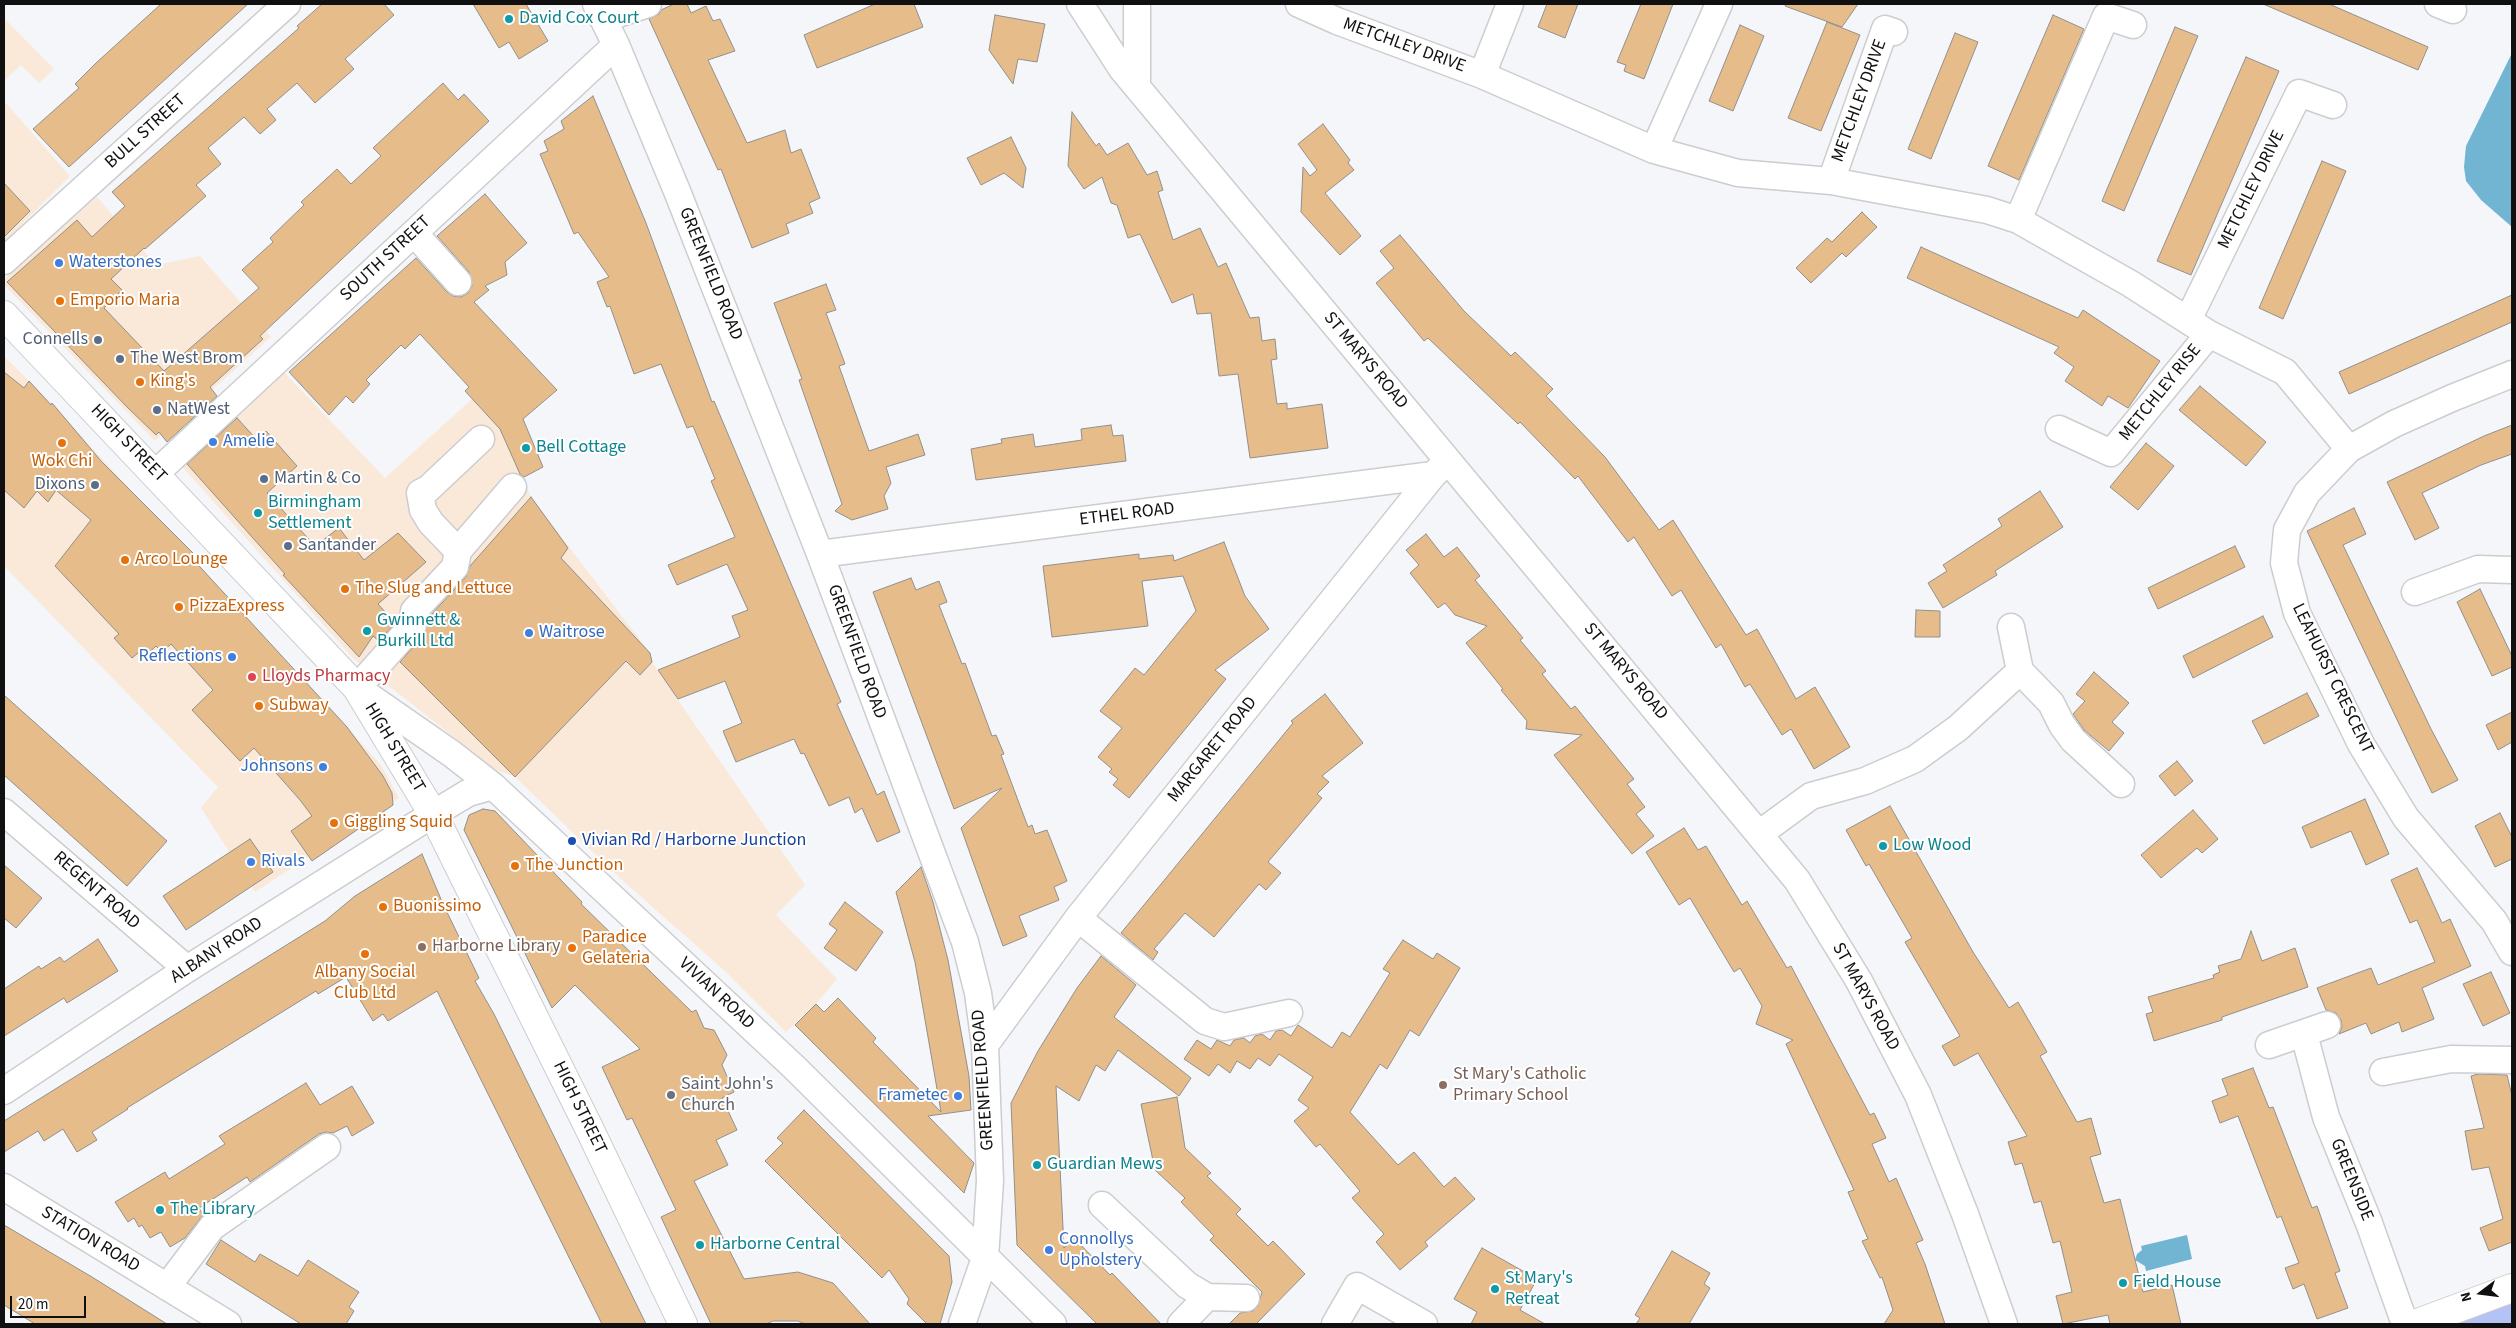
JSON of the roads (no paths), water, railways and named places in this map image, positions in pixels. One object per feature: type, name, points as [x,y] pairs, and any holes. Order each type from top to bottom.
[{"type":"main road","name":"HIGH STREET","points":[[4,315],[156,473],[357,688],[433,814],[584,1117],[684,1324]]},
{"type":"main road","points":[[2415,1324],[2512,1288]]},
{"type":"street","name":"BULL STREET","points":[[4,261],[288,4]]},
{"type":"street","points":[[600,11],[648,4]]},
{"type":"street","name":"ST MARYS ROAD","points":[[1080,4],[1122,68],[1441,468],[1797,880],[1859,981],[1918,1095],[1965,1214],[2004,1324]]},
{"type":"street","points":[[1137,4],[1137,87]]},
{"type":"street","name":"METCHLEY DRIVE","points":[[1299,4],[1337,21],[1482,75],[1654,150],[1738,173],[1831,181],[1986,210],[2018,220],[2131,284],[2209,334],[2285,372],[2349,449]]},
{"type":"street","name":"METCHLEY DRIVE","points":[[1482,75],[1510,4]]},
{"type":"street","points":[[1654,150],[1720,4]]},
{"type":"street","name":"GREENFIELD ROAD","points":[[600,11],[677,191],[820,554],[964,942],[978,993],[985,1045],[990,1180],[985,1258],[962,1324]]},
{"type":"street","points":[[2018,220],[2106,16],[2133,25]]},
{"type":"street","name":"METCHLEY DRIVE","points":[[1831,181],[1885,29],[1894,32]]},
{"type":"street","name":"SOUTH STREET","points":[[156,473],[616,45]]},
{"type":"street","name":"METCHLEY DRIVE","points":[[2188,320],[2299,93],[2334,105]]},
{"type":"street","points":[[414,233],[458,282]]},
{"type":"street","name":"METCHLEY RISE","points":[[2059,428],[2111,454],[2209,334]]},
{"type":"street","name":"LEAHURST CRESCENT","points":[[2512,374],[2394,424],[2349,449],[2307,493],[2287,530],[2284,563],[2297,613],[2361,744],[2406,818],[2503,916],[2512,952]]},
{"type":"street","points":[[458,552],[423,510],[420,493],[428,489],[481,439]]},
{"type":"street","name":"ETHEL ROAD","points":[[820,554],[1441,468]]},
{"type":"street","name":"MARGARET ROAD","points":[[985,1045],[1078,918],[1441,468]]},
{"type":"street","points":[[357,688],[413,625],[414,612],[455,567],[458,552],[514,487]]},
{"type":"street","points":[[2414,592],[2478,569],[2512,570]]},
{"type":"street","points":[[2011,627],[2020,671],[2051,703],[2062,725],[2073,740],[2121,784]]},
{"type":"street","points":[[1759,834],[1811,796],[1865,781],[1915,759],[1958,728],[2020,671]]},
{"type":"street","name":"VIVIAN ROAD","points":[[357,688],[452,754],[493,786],[795,1068],[1053,1324]]},
{"type":"street","name":"ALBANY ROAD","points":[[4,1091],[187,969],[433,814],[468,793],[493,786]]},
{"type":"street","name":"REGENT ROAD","points":[[4,812],[187,969]]},
{"type":"street","points":[[1078,918],[1205,1021],[1224,1027],[1289,1013]]},
{"type":"street","name":"GREENSIDE","points":[[2268,1045],[2315,1029],[2326,1117],[2369,1223],[2405,1324]]},
{"type":"street","points":[[2383,1072],[2452,1059],[2512,1060]]},
{"type":"street","points":[[167,1287],[212,1226],[327,1147]]},
{"type":"street","name":"STATION ROAD","points":[[4,1187],[228,1324]]},
{"type":"street","points":[[1102,1204],[1187,1286],[1207,1297],[1246,1298]]},
{"type":"street","points":[[1335,1324],[1356,1286],[1424,1324]]},
{"type":"street","points":[[1181,1324],[1207,1297]]},
{"type":"place","name":"David Cox Court","points":[[509,19]]},
{"type":"place","name":"Waterstones","points":[[59,263]]},
{"type":"place","name":"Emporio Maria","points":[[60,301]]},
{"type":"place","name":"Connells","points":[[98,340]]},
{"type":"place","name":"The West Brom","points":[[120,359]]},
{"type":"place","name":"King's","points":[[140,382]]},
{"type":"place","name":"NatWest","points":[[157,410]]},
{"type":"place","name":"Amelie","points":[[213,442]]},
{"type":"place","name":"Wok Chi","points":[[62,443]]},
{"type":"place","name":"Bell Cottage","points":[[526,448]]},
{"type":"place","name":"Martin & Co","points":[[264,479]]},
{"type":"place","name":"Dixons","points":[[95,485]]},
{"type":"place","name":"Birmingham Settlement","points":[[258,513]]},
{"type":"place","name":"Santander","points":[[288,546]]},
{"type":"place","name":"Arco Lounge","points":[[125,560]]},
{"type":"place","name":"The Slug and Lettuce","points":[[345,589]]},
{"type":"place","name":"PizzaExpress","points":[[179,607]]},
{"type":"place","name":"Gwinnett & Burkill Ltd","points":[[367,631]]},
{"type":"place","name":"Waitrose","points":[[529,633]]},
{"type":"place","name":"Reflections","points":[[232,657]]},
{"type":"place","name":"Lloyds Pharmacy","points":[[252,677]]},
{"type":"place","name":"Subway","points":[[259,706]]},
{"type":"place","name":"Johnsons","points":[[323,767]]},
{"type":"place","name":"Giggling Squid","points":[[334,823]]},
{"type":"place","name":"Vivian Rd / Harborne Junction","points":[[572,841]]},
{"type":"place","name":"Low Wood","points":[[1883,846]]},
{"type":"place","name":"Rivals","points":[[251,862]]},
{"type":"place","name":"The Junction","points":[[515,866]]},
{"type":"place","name":"Buonissimo","points":[[383,907]]},
{"type":"place","name":"Harborne Library","points":[[422,947]]},
{"type":"place","name":"Paradice Gelateria","points":[[572,948]]},
{"type":"place","name":"Albany Social Club Ltd","points":[[365,954]]},
{"type":"place","name":"St Mary's Catholic Primary School","points":[[1443,1085]]},
{"type":"place","name":"Saint John's Church","points":[[671,1095]]},
{"type":"place","name":"Frametec","points":[[958,1096]]},
{"type":"place","name":"Guardian Mews","points":[[1037,1165]]},
{"type":"place","name":"The Library","points":[[160,1210]]},
{"type":"place","name":"Harborne Central","points":[[700,1245]]},
{"type":"place","name":"Connollys Upholstery","points":[[1049,1250]]},
{"type":"place","name":"Field House","points":[[2123,1283]]},
{"type":"place","name":"St Mary's Retreat","points":[[1495,1289]]}]
